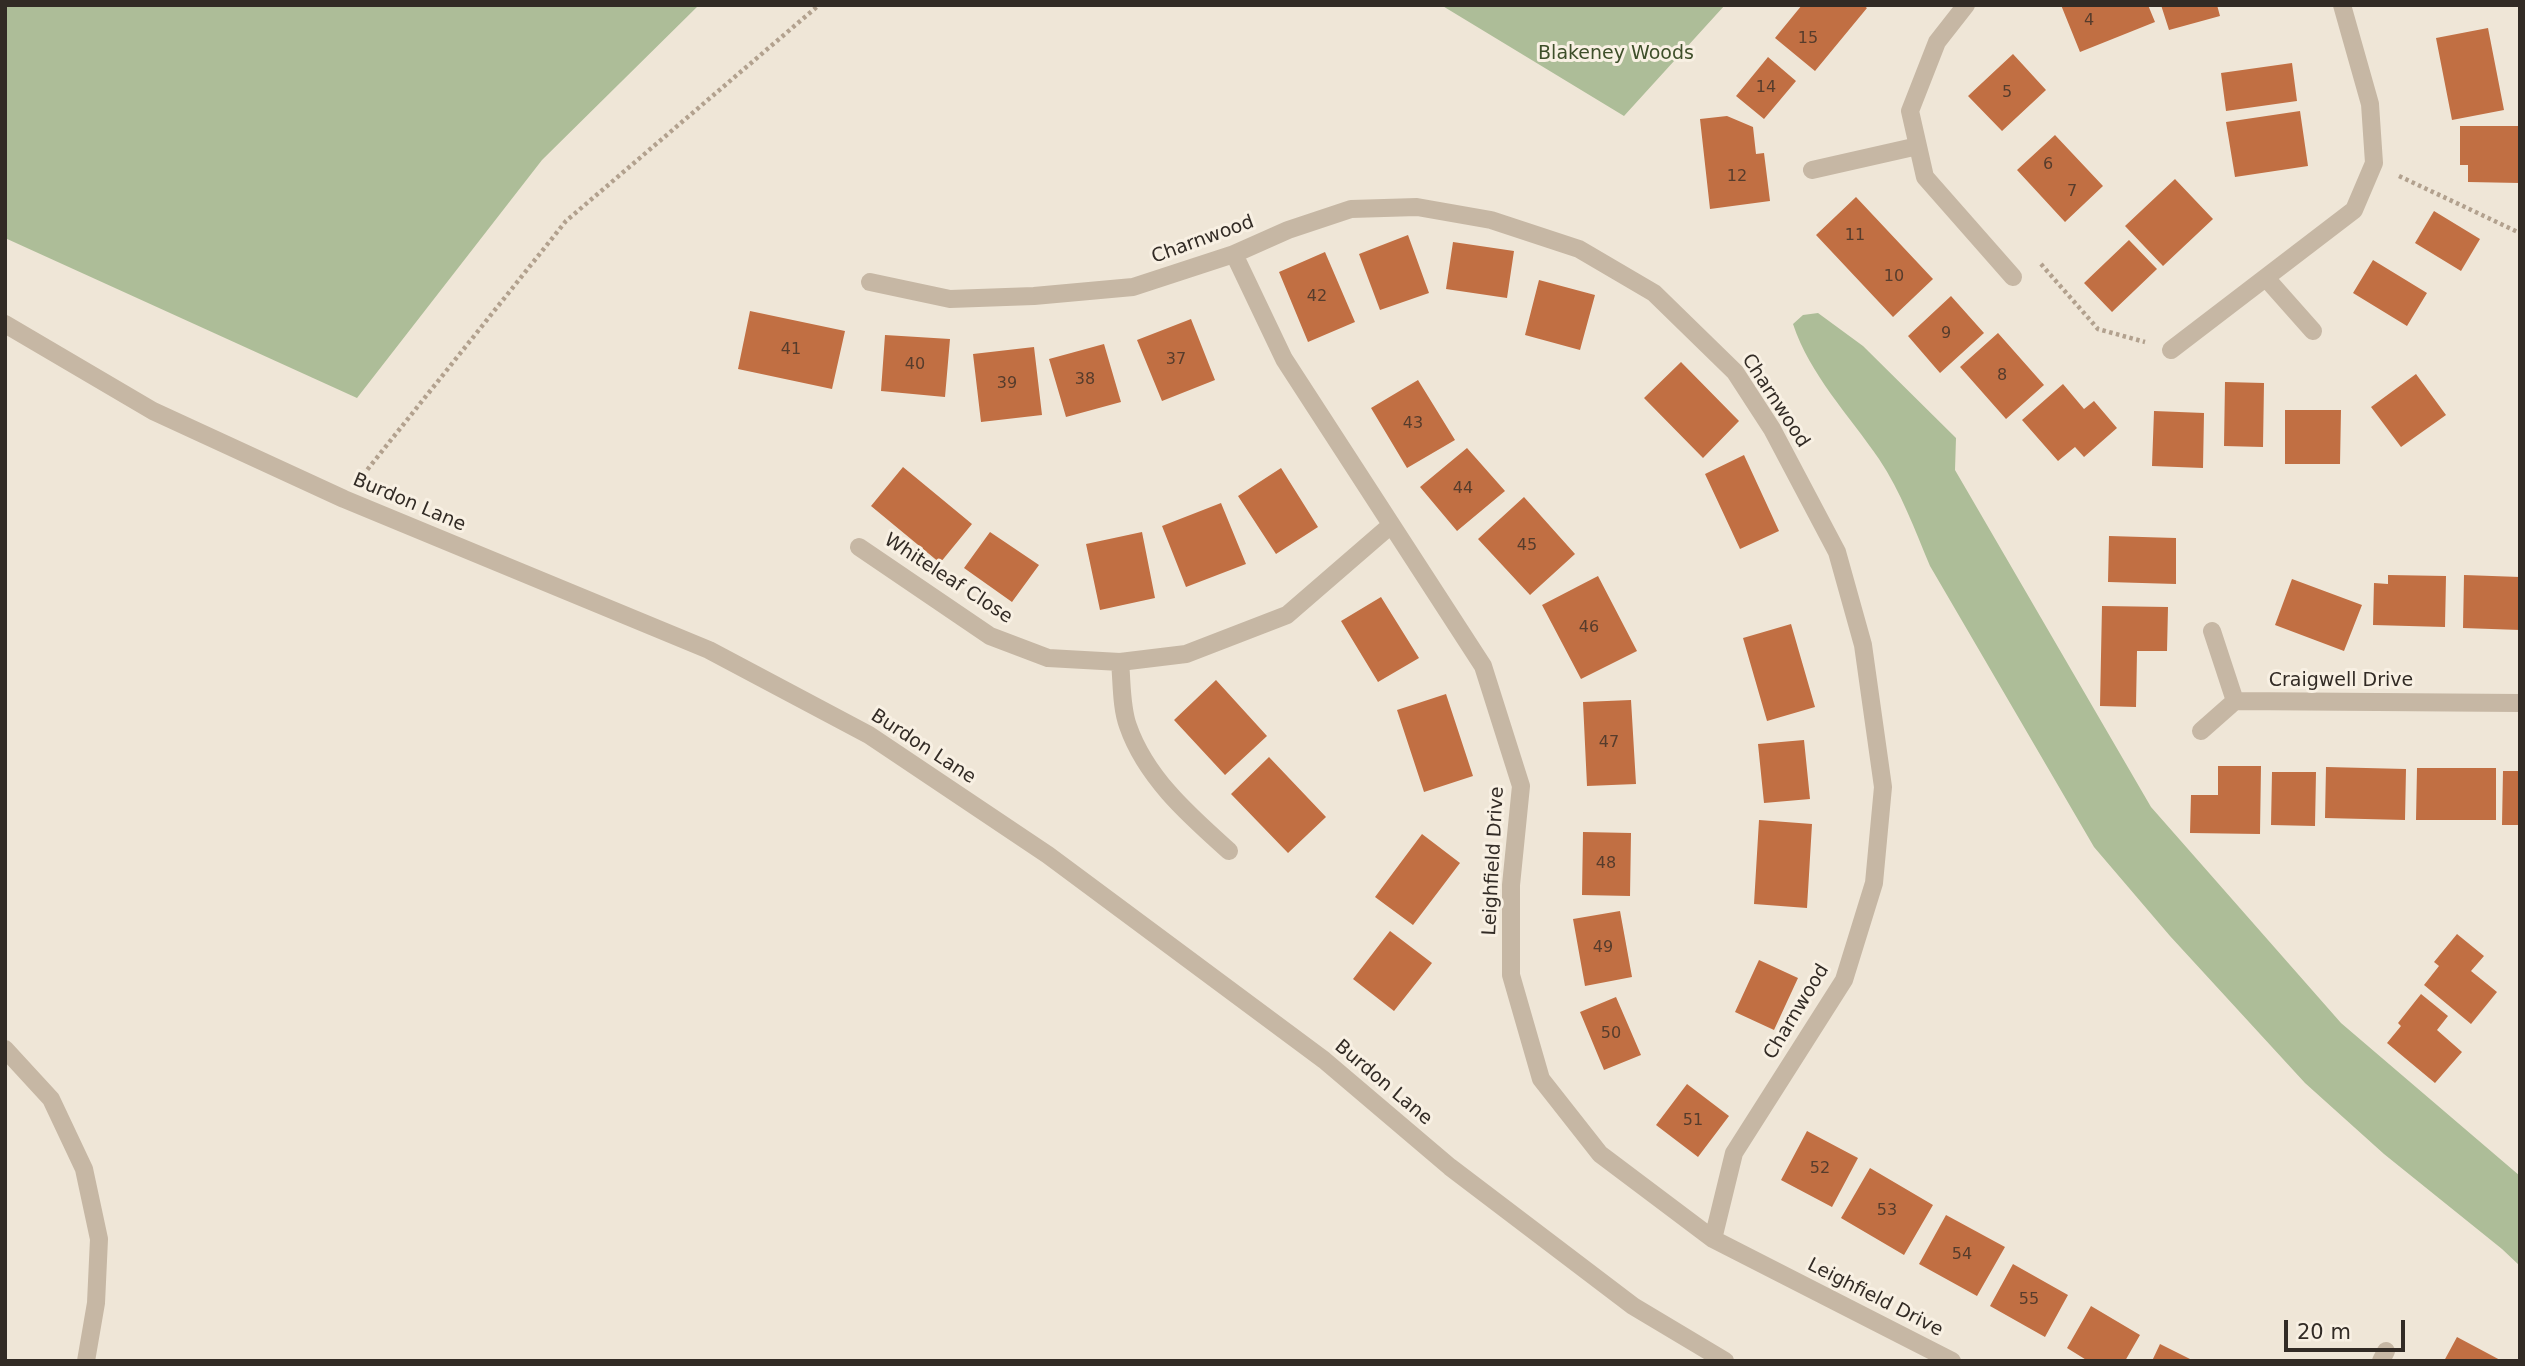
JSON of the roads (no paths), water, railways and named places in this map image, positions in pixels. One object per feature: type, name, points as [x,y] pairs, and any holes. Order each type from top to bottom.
[{"type":"street","points":[[1966,5],[1937,42],[1910,111],[1925,177],[2013,277]]},
{"type":"street","points":[[2171,350],[2354,210],[2374,163],[2370,104],[2342,5]]},
{"type":"street","points":[[1812,170],[1917,146]]},
{"type":"street","name":"Charnwood","points":[[870,282],[950,299],[1034,296],[1133,287],[1234,254],[1288,230],[1351,209],[1417,207],[1491,220],[1579,248],[1654,293],[1735,372],[1772,429],[1837,552],[1863,645],[1883,787],[1874,883],[1844,980],[1734,1153],[1713,1239]]},
{"type":"street","name":"Leighfield Drive","points":[[1234,254],[1284,359],[1483,666],[1521,786],[1511,885],[1511,975],[1541,1079],[1600,1154],[1713,1239],[1952,1361]]},
{"type":"street","points":[[2266,278],[2313,331]]},
{"type":"street","name":"Burdon Lane","points":[[5,324],[153,411],[344,499],[709,650],[869,734],[1048,855],[1324,1060],[1450,1167],[1633,1306],[1726,1361]]},
{"type":"street","name":"Whiteleaf Close","points":[[859,547],[990,636],[1048,658],[1120,662],[1186,654],[1287,615],[1391,525]]},
{"type":"street","points":[[2201,731],[2235,701],[2212,631]]},
{"type":"street","points":[[1120,662],[1127,725],[1145,760],[1183,810],[1229,851]]},
{"type":"street","name":"Craigwell Drive","points":[[2235,701],[2520,703]]},
{"type":"street","points":[[5,1049],[51,1099],[84,1169],[99,1239],[96,1303],[86,1361]]},
{"type":"park label","name":"Blakeney Woods","points":[[1616,54]]}]
